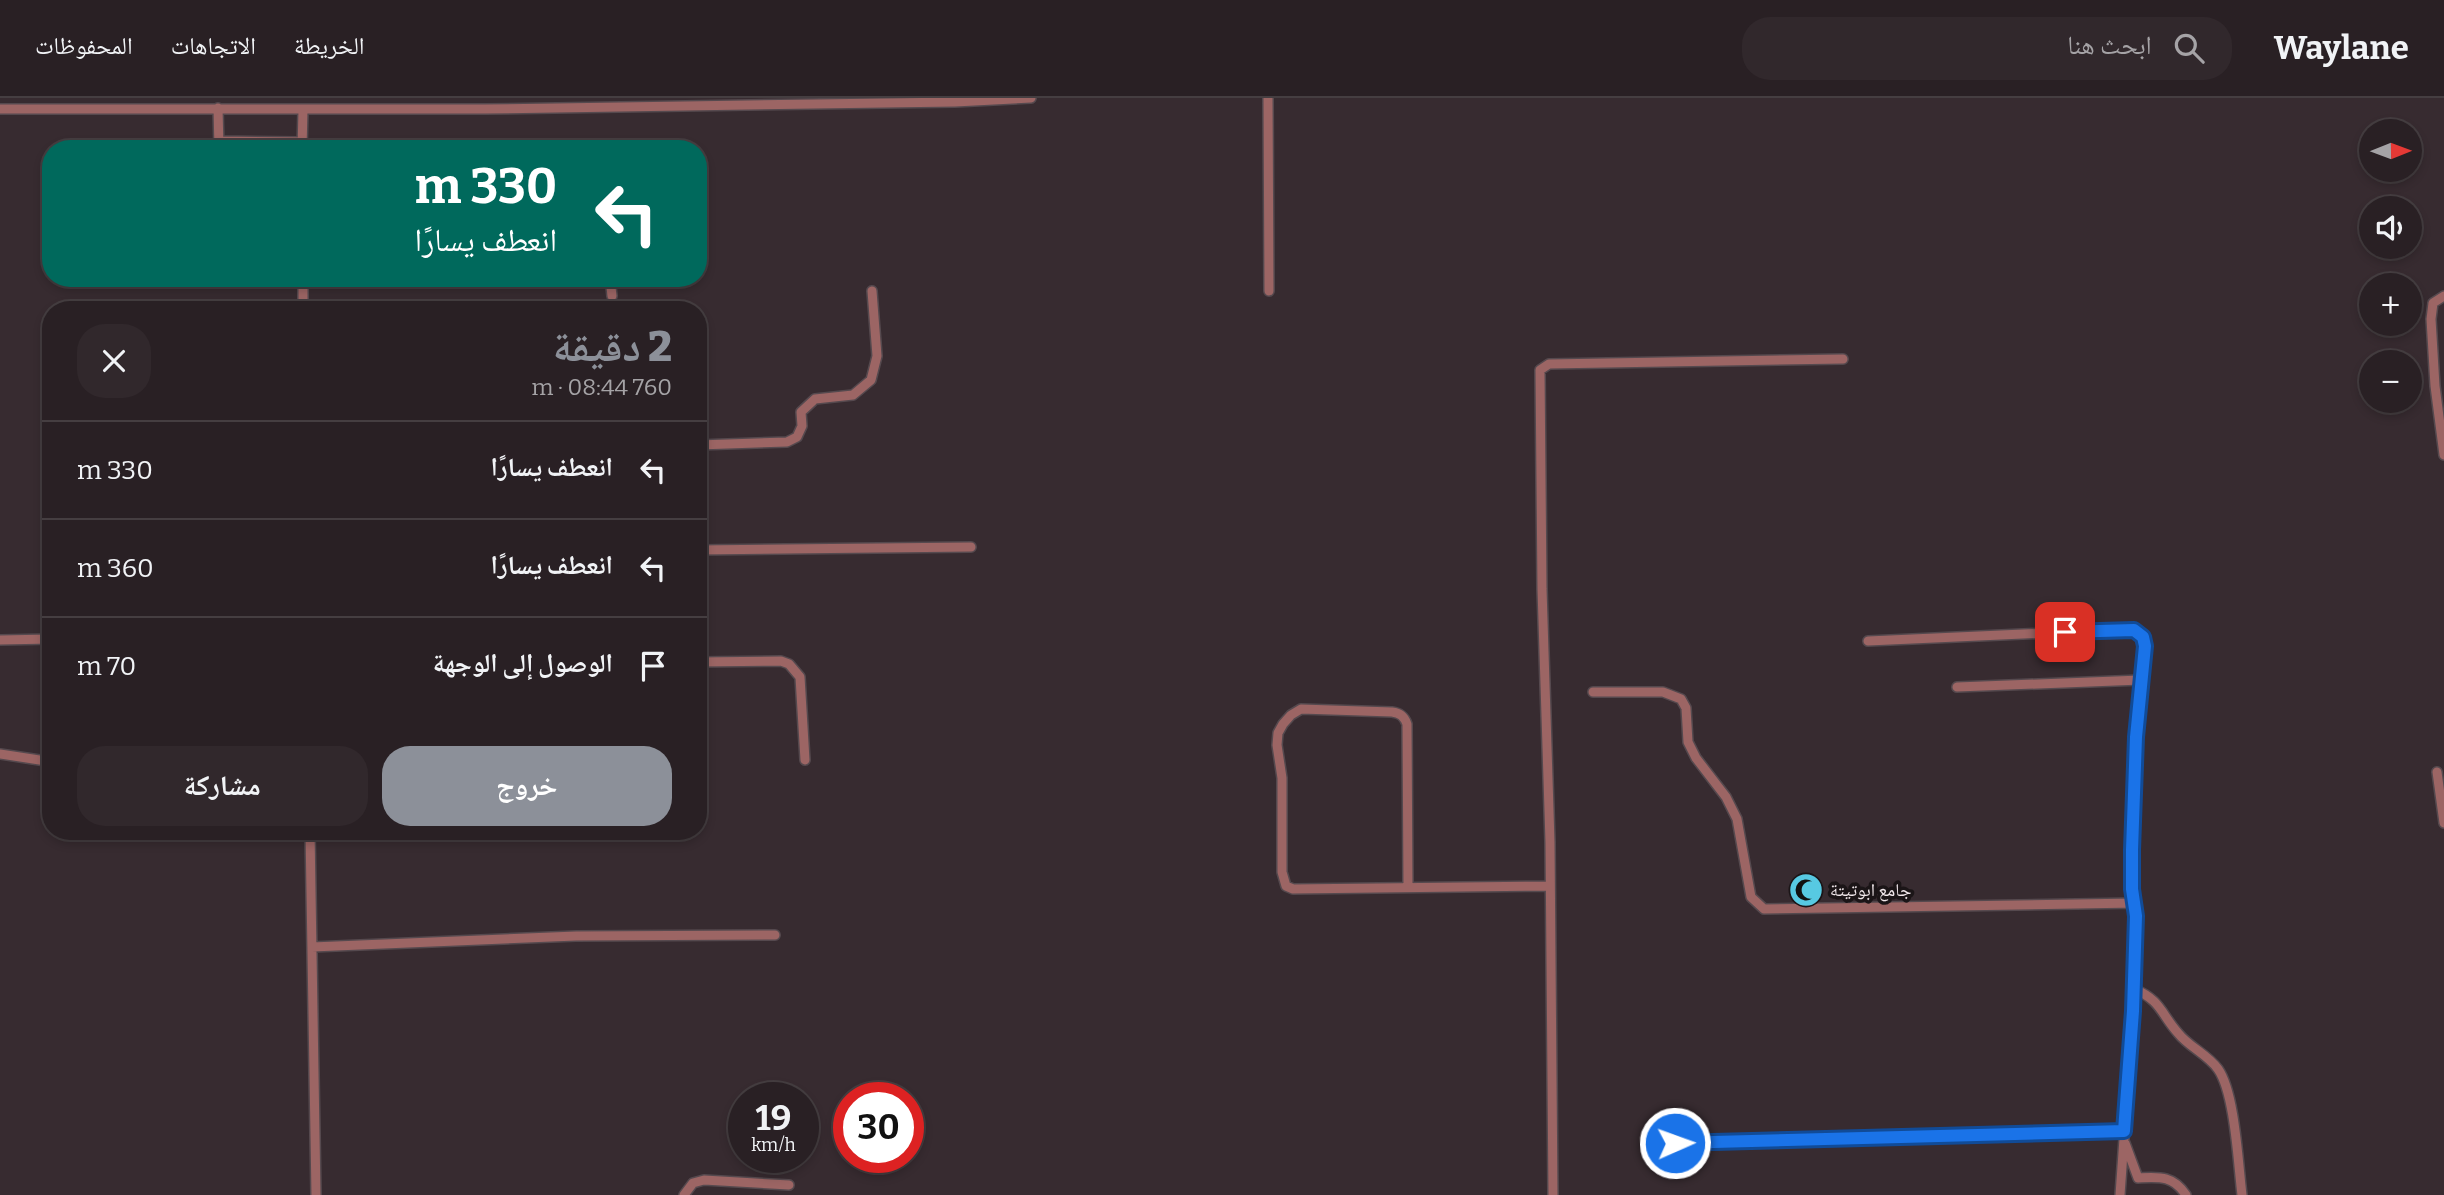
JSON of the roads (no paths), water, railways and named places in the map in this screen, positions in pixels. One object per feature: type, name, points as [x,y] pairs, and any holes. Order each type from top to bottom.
[{"type":"street","points":[[0,109],[303,110],[1031,98]]},
{"type":"street","points":[[1268,98],[1269,291]]},
{"type":"street","points":[[218,108],[219,140]]},
{"type":"street","points":[[302,140],[303,110]]},
{"type":"street","points":[[611,287],[612,296]]},
{"type":"street","points":[[707,445],[787,442],[797,438],[802,426],[801,412],[815,399],[853,395],[872,380],[877,356],[872,291]]},
{"type":"street","points":[[2444,296],[2433,303],[2431,319],[2435,386],[2444,455]]},
{"type":"street","points":[[1553,1195],[1540,370],[1549,364],[1843,359]]},
{"type":"street","points":[[707,550],[971,547]]},
{"type":"street","points":[[1868,640],[2134,630],[2143,637],[2145,646],[2136,737],[2132,850],[2132,889],[2136,903],[2134,989],[2120,1195]]},
{"type":"street","points":[[0,640],[42,639]]},
{"type":"street","points":[[707,662],[781,661],[794,669],[800,677],[805,760]]},
{"type":"street","points":[[1957,687],[2141,680]]},
{"type":"street","points":[[1593,692],[1663,692],[1681,699],[1686,708],[1688,741],[1696,758],[1726,797],[1737,819],[1751,897],[1764,909],[2136,903]]},
{"type":"street","points":[[1408,886],[1405,718],[1392,712],[1340,709],[1301,709],[1291,715],[1278,733],[1277,745],[1282,778],[1282,872],[1286,886],[1293,889],[1550,886]]},
{"type":"street","points":[[0,754],[42,760]]},
{"type":"street","points":[[2437,772],[2444,823]]},
{"type":"street","points":[[310,840],[316,1195]]},
{"type":"street","points":[[312,947],[576,936],[775,935]]},
{"type":"street","points":[[2134,989],[2153,998],[2183,1039],[2208,1059],[2222,1077],[2230,1107],[2242,1195]]},
{"type":"street","points":[[1675,1143],[2124,1131]]},
{"type":"street","points":[[2124,1142],[2136,1176],[2162,1177],[2178,1185],[2186,1195]]},
{"type":"street","points":[[684,1195],[693,1183],[704,1180],[789,1185]]},
{"type":"place","name":"جامع ابوتيتة","points":[[1806,890]]}]
